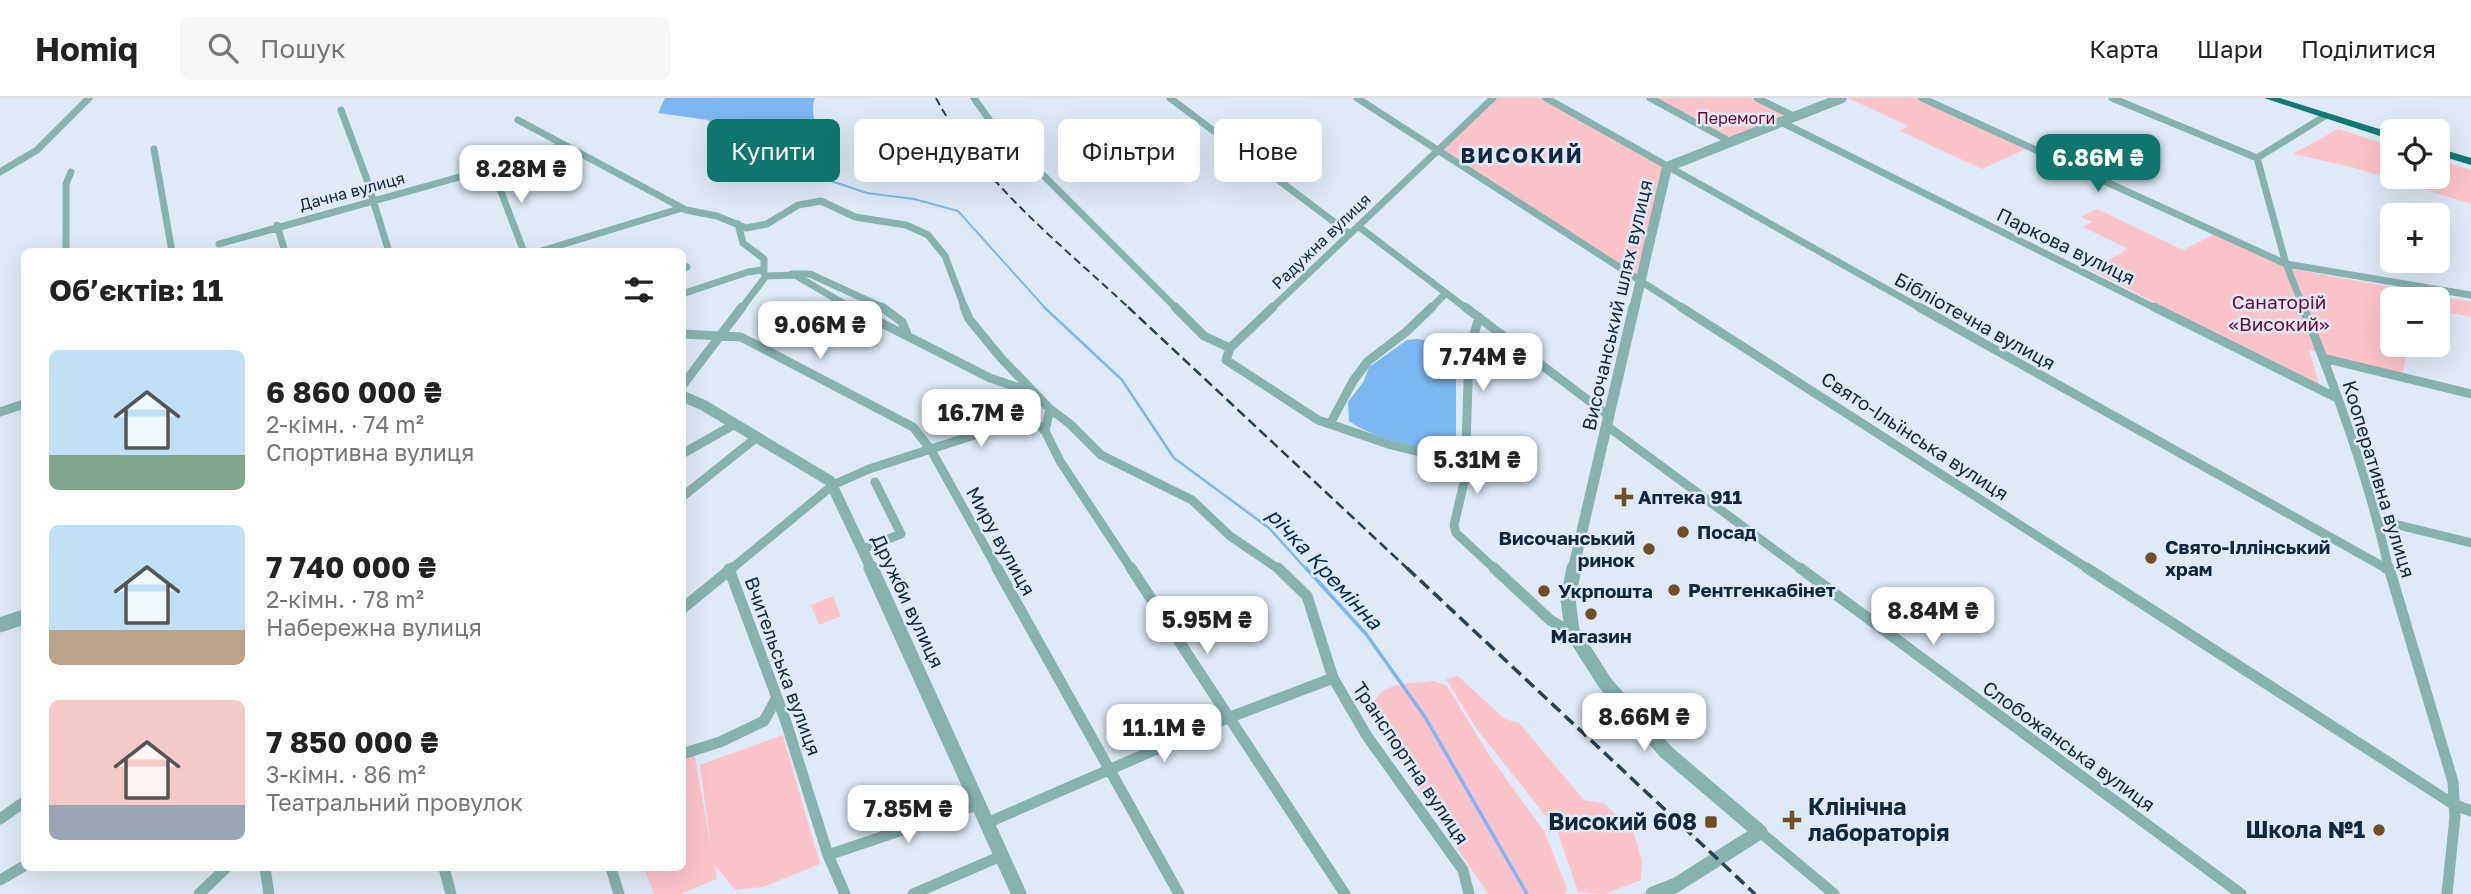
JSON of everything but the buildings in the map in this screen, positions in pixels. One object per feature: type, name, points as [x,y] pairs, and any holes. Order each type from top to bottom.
[{"type":"highway","points":[[2272,98],[2380,133]]},
{"type":"highway","points":[[2450,155],[2471,162]]},
{"type":"street","points":[[0,172],[22,162],[89,98]]},
{"type":"street","points":[[974,98],[993,125],[1204,335],[1230,348],[1226,360],[1318,420],[1391,445],[1464,463]]},
{"type":"street","points":[[1170,98],[1350,234]]},
{"type":"street","name":"Свято-Ільїнська вулиця","points":[[1357,98],[2453,804],[2471,811]]},
{"type":"street","name":"Радужна вулиця","points":[[1230,348],[1493,98]]},
{"type":"street","name":"Бібліотечна вулиця","points":[[1546,98],[2389,570]]},
{"type":"street","points":[[1650,98],[1731,142]]},
{"type":"street","points":[[1758,98],[1795,117]]},
{"type":"street","name":"Височанський шлях вулиця","points":[[1573,634],[1567,612],[1569,589],[1667,167],[1842,98]]},
{"type":"street","points":[[1922,98],[2286,264],[2471,295]]},
{"type":"street","points":[[2112,98],[2257,158],[2325,116]]},
{"type":"street","points":[[341,110],[366,177],[388,248]]},
{"type":"street","points":[[518,120],[682,208],[738,224],[743,243],[764,259],[764,273],[686,381]]},
{"type":"street","name":"Паркова вулиця","points":[[1781,122],[2337,398]]},
{"type":"street","points":[[522,248],[492,168],[563,145]]},
{"type":"street","points":[[154,149],[171,248]]},
{"type":"street","name":"Кооперативна вулиця","points":[[2257,158],[2286,264],[2323,358],[2378,520],[2389,570],[2453,782],[2455,817],[2447,894]]},
{"type":"street","name":"Дачна вулиця","points":[[219,244],[277,225],[372,202],[492,168]]},
{"type":"street","points":[[66,248],[66,184],[71,172]]},
{"type":"street","name":"Транспортна вулиця","points":[[738,224],[746,228],[762,226],[805,202],[821,201],[855,217],[906,225],[928,235],[945,256],[969,319],[1001,358],[1050,409],[1070,424],[1101,455],[1192,500],[1230,536],[1285,573],[1307,596],[1334,678],[1367,736],[1463,870],[1469,894]]},
{"type":"street","points":[[551,248],[682,208]]},
{"type":"street","points":[[277,225],[284,248]]},
{"type":"street","name":"Слобожанська вулиця","points":[[1358,226],[1479,317],[1608,421],[2241,894]]},
{"type":"street","points":[[686,293],[748,272],[810,274],[889,310],[902,322],[907,334]]},
{"type":"street","points":[[791,274],[990,378],[1036,393]]},
{"type":"street","points":[[1330,424],[1353,380],[1368,361],[1406,332],[1446,293]]},
{"type":"street","points":[[1479,317],[1469,352],[1465,478],[1454,525],[1456,533],[1550,620],[1573,634],[1600,679],[1651,735],[1718,799],[1833,894]]},
{"type":"street","name":"Миру вулиця","points":[[686,334],[741,337],[913,427],[931,450],[1179,894]]},
{"type":"street","points":[[2323,358],[2471,394]]},
{"type":"street","name":"Дружби вулиця","points":[[686,398],[824,476],[833,485],[1018,894]]},
{"type":"street","points":[[0,412],[21,405]]},
{"type":"street","points":[[1045,431],[1050,409]]},
{"type":"street","points":[[686,607],[833,485],[869,470],[1024,421],[1037,424],[1045,431],[1060,460],[1345,894]]},
{"type":"street","points":[[686,452],[735,424]]},
{"type":"street","points":[[686,494],[757,437]]},
{"type":"street","points":[[863,549],[901,534],[875,482]]},
{"type":"street","points":[[2378,520],[2471,543]]},
{"type":"street","name":"Вчительська вулиця","points":[[729,569],[790,735],[828,855],[845,894]]},
{"type":"street","points":[[0,625],[21,618]]},
{"type":"street","points":[[987,823],[1228,718],[1334,678]]},
{"type":"street","points":[[686,753],[720,742],[764,721],[776,699]]},
{"type":"street","points":[[0,819],[21,804]]},
{"type":"street","points":[[828,855],[977,805]]},
{"type":"street","points":[[1653,894],[1681,890],[1760,832]]},
{"type":"street","points":[[913,894],[1001,856]]},
{"type":"street","points":[[0,880],[21,868]]},
{"type":"street","points":[[199,894],[223,871]]},
{"type":"street","points":[[265,871],[269,894]]},
{"type":"street","points":[[445,871],[451,894]]},
{"type":"street","points":[[612,871],[620,894]]},
{"type":"green space","points":[[1493,98],[1546,98],[1667,167],[1641,280],[1436,151]]},
{"type":"green space","name":"Перемоги","points":[[1655,98],[1752,98],[1792,118],[1735,140]]},
{"type":"green space","points":[[1848,98],[1919,98],[2028,148],[1982,169],[1900,131],[1908,126]]},
{"type":"green space","points":[[2338,129],[2380,142],[2380,176],[2355,168],[2293,154]]},
{"type":"green space","points":[[2450,164],[2471,170],[2471,204],[2423,189],[2450,189]]},
{"type":"green space","name":"Санаторій «Високий»","points":[[2097,209],[2183,250],[2215,234],[2288,268],[2390,287],[2380,287],[2380,357],[2405,357],[2403,374],[2309,350],[2320,387],[2091,270],[2128,249],[2083,227],[2092,222],[2081,217]]},
{"type":"green space","name":"Санаторій «Високий»","points":[[2450,298],[2471,302],[2471,317],[2450,313]]},
{"type":"green space","points":[[833,596],[841,616],[819,625],[811,605]]},
{"type":"green space","points":[[1458,676],[1505,719],[1519,723],[1584,800],[1605,804],[1633,831],[1642,860],[1641,880],[1605,894],[1578,892],[1557,830],[1476,728],[1446,679]]},
{"type":"green space","points":[[1433,681],[1447,686],[1489,755],[1544,831],[1567,888],[1565,894],[1488,894],[1420,792],[1372,712],[1375,702],[1386,689]]},
{"type":"green space","points":[[783,735],[820,864],[763,887],[735,890],[714,864],[717,879],[680,894],[654,894],[645,871],[686,871],[686,757],[694,753],[711,847],[700,765]]},
{"type":"water","points":[[665,98],[815,98],[814,119],[707,120],[658,113]]},
{"type":"water","points":[[1418,339],[1451,345],[1456,350],[1456,446],[1415,447],[1385,439],[1349,421],[1348,402],[1364,381],[1369,367],[1407,340]]},
{"type":"waterway","name":"річка Кремінна","points":[[834,182],[867,193],[914,199],[958,211],[1045,308]]},
{"type":"waterway","name":"річка Кремінна","points":[[1045,308],[1122,380],[1174,458],[1269,528],[1307,570]]},
{"type":"waterway","name":"річка Кремінна","points":[[1306,568],[1366,634],[1425,717],[1527,894]]},
{"type":"railway","points":[[936,98],[954,129],[999,185],[1130,309]]},
{"type":"railway","points":[[1128,307],[1409,570]]},
{"type":"railway","points":[[1407,568],[1755,894]]},
{"type":"place","name":"Аптека 911","points":[[1624,497]]},
{"type":"place","name":"Посад","points":[[1683,532]]},
{"type":"place","name":"Височанський ринок","points":[[1649,549]]},
{"type":"place","name":"Свято-Іллінський храм","points":[[2151,558]]},
{"type":"place","name":"Рентгенкабінет","points":[[1674,590]]},
{"type":"place","name":"Укрпошта","points":[[1544,591]]},
{"type":"place","name":"Магазин","points":[[1591,614]]},
{"type":"place","name":"Клінічна лабораторія","points":[[1792,820]]},
{"type":"place","name":"Високий 608","points":[[1711,822]]},
{"type":"place","name":"Школа №1","points":[[2379,830]]},
{"type":"district","name":"ВИСОКИЙ","points":[[1522,156]]}]
